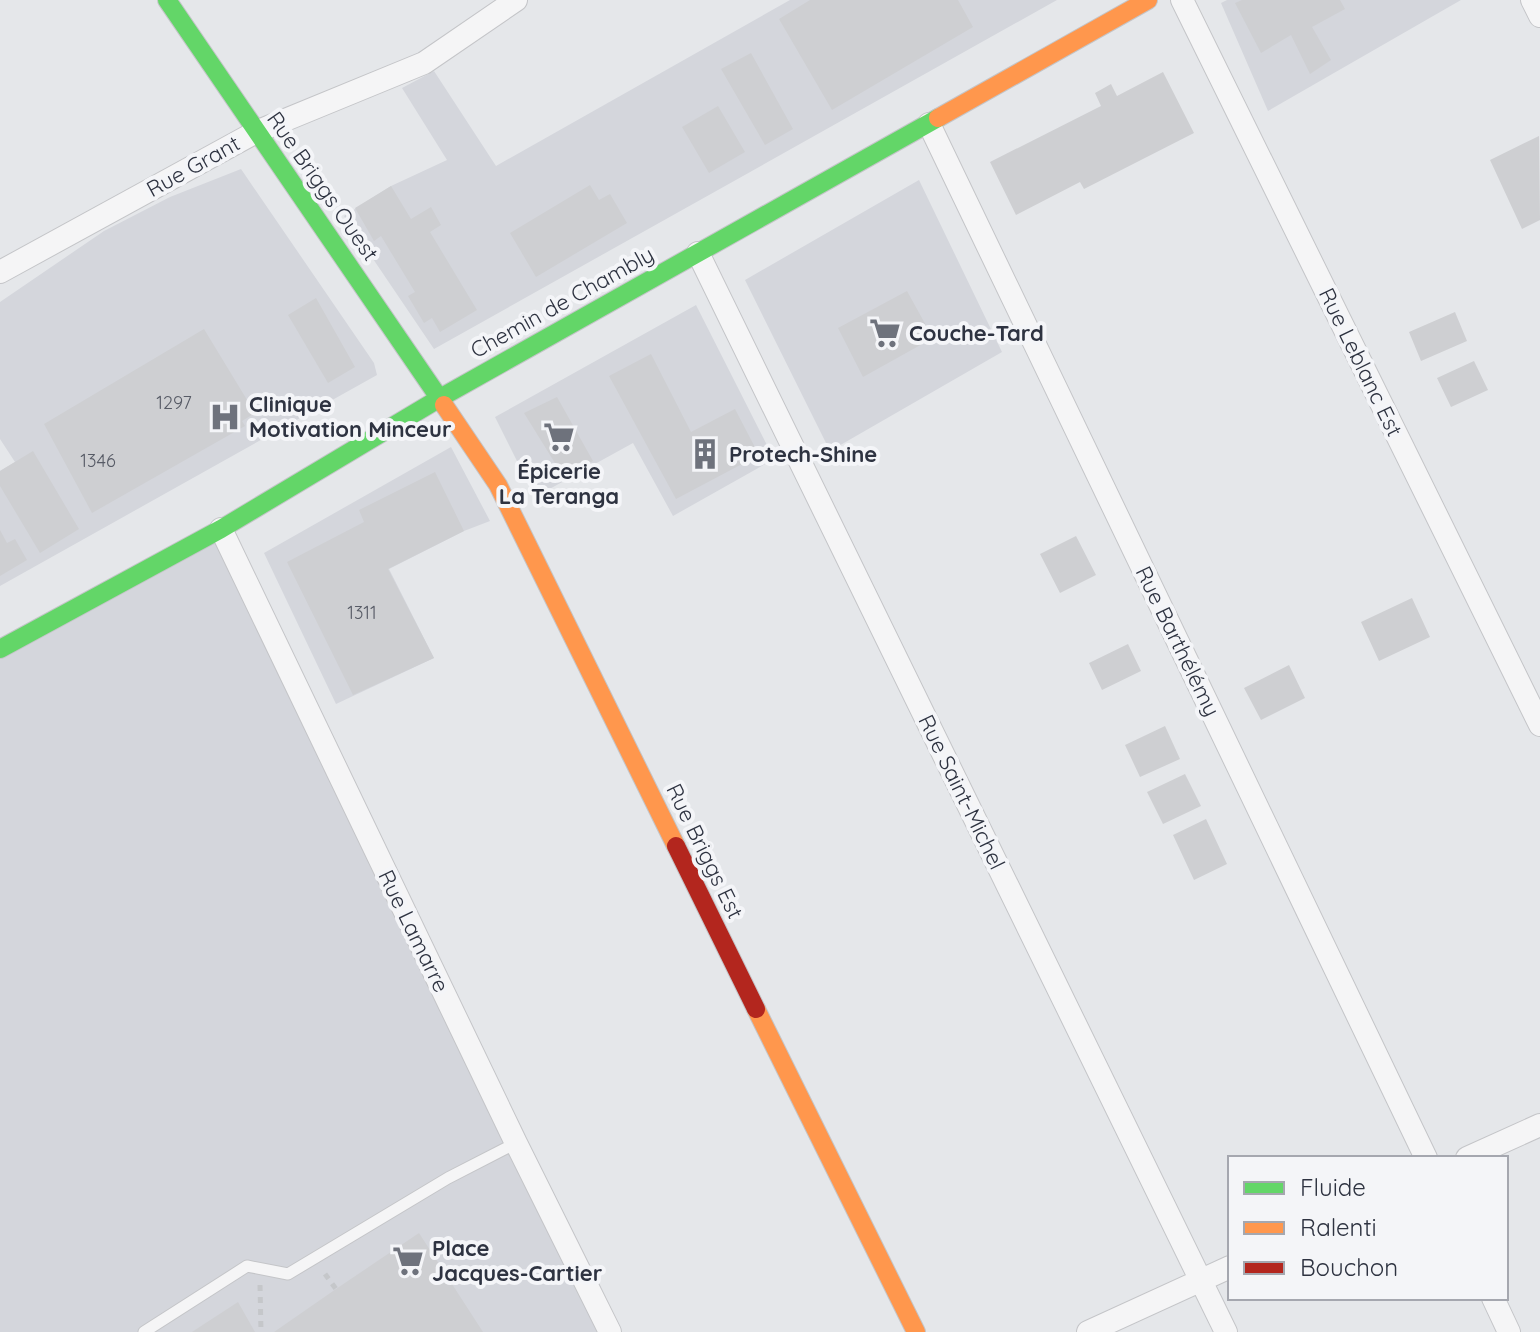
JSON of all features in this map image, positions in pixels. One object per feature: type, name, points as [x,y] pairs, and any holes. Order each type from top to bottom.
[{"type":"street","name":"Rue Briggs Ouest","points":[[167,0],[440,398]]},
{"type":"street","name":"Rue Grant","points":[[0,272],[256,132],[424,63],[516,0]]},
{"type":"street","name":"Chemin de Chambly","points":[[0,649],[221,529],[440,398],[1148,0]]},
{"type":"street","name":"Rue Leblanc Est","points":[[1182,0],[1540,725]]},
{"type":"street","points":[[1532,0],[1540,16]]},
{"type":"street","name":"Rue Barthélémy","points":[[929,124],[1425,1156]]},
{"type":"street","name":"Rue Saint-Michel","points":[[698,253],[1226,1332]]},
{"type":"street","name":"Rue Briggs Est","points":[[440,398],[498,485],[916,1332]]},
{"type":"street","name":"Rue Lamarre","points":[[221,529],[610,1332]]},
{"type":"street","points":[[1471,1156],[1540,1125]]},
{"type":"street","points":[[1088,1332],[1228,1268]]},
{"type":"street","points":[[1494,1300],[1509,1332]]},
{"type":"lane","points":[[144,1332],[247,1266],[288,1274],[448,1178],[516,1143]]},
{"type":"path","points":[[260,1268],[261,1332]]},
{"type":"shaded area","points":[[790,0],[1057,0],[434,349],[344,216],[391,186],[447,160],[402,88],[434,71],[496,166]]},
{"type":"shaded area","points":[[1227,0],[1461,0],[1268,111],[1221,3]]},
{"type":"shaded area","points":[[241,169],[374,363],[377,375],[0,586],[0,471],[15,462],[0,439],[0,302],[104,231],[170,197]]},
{"type":"shaded area","points":[[919,180],[1002,352],[830,451],[745,280]]},
{"type":"shaded area","points":[[696,305],[774,459],[673,516],[633,443],[535,497],[495,417]]},
{"type":"shaded area","points":[[451,447],[490,521],[389,569],[434,658],[336,704],[264,553]]},
{"type":"shaded area","name":"Place Jacques-Cartier","points":[[221,529],[610,1332],[0,1332],[0,649]]},
{"type":"building","points":[[810,0],[958,0],[973,27],[832,110],[779,19]]},
{"type":"building","points":[[1242,0],[1340,0],[1345,9],[1312,27],[1331,60],[1310,74],[1291,35],[1261,53],[1235,3]]},
{"type":"building","points":[[751,53],[793,129],[765,145],[721,69]]},
{"type":"building","points":[[1163,72],[1194,133],[1084,189],[1080,182],[1016,215],[990,162],[1101,106],[1095,93],[1111,84],[1117,96]]},
{"type":"building","points":[[718,106],[745,152],[709,173],[682,127]]},
{"type":"building","points":[[1539,136],[1540,220],[1522,229],[1490,160]]},
{"type":"building","points":[[590,185],[599,200],[610,194],[627,223],[536,277],[510,233]]},
{"type":"building","points":[[391,186],[411,219],[431,207],[441,225],[430,232],[477,310],[440,332],[432,318],[424,323],[408,296],[415,292],[381,236],[374,241],[355,208]]},
{"type":"building","name":"Couche-Tard","points":[[907,291],[933,338],[863,377],[838,328]]},
{"type":"building","points":[[316,298],[355,367],[328,383],[288,315]]},
{"type":"building","points":[[1455,312],[1467,341],[1421,361],[1409,332]]},
{"type":"building","points":[[204,329],[255,413],[242,421],[245,426],[92,513],[44,424]]},
{"type":"building","points":[[651,354],[691,432],[735,409],[759,455],[676,499],[609,376]]},
{"type":"building","points":[[1474,361],[1488,390],[1451,407],[1437,378]]},
{"type":"building","name":"Épicerie La Teranga","points":[[557,397],[593,461],[563,476],[524,413]]},
{"type":"building","points":[[33,451],[79,529],[40,553],[0,486],[0,471]]},
{"type":"building","points":[[435,472],[464,531],[388,569],[434,658],[353,695],[287,562],[364,522],[359,510]]},
{"type":"building","points":[[0,530],[7,543],[15,539],[27,560],[0,576]]},
{"type":"building","points":[[1076,536],[1096,575],[1060,593],[1040,554]]},
{"type":"building","points":[[1412,598],[1430,637],[1379,661],[1361,622]]},
{"type":"building","points":[[1128,644],[1141,671],[1102,690],[1089,663]]},
{"type":"building","points":[[1289,665],[1305,698],[1261,720],[1244,688]]},
{"type":"building","points":[[1165,726],[1180,759],[1140,777],[1125,745]]},
{"type":"building","points":[[1185,774],[1201,806],[1163,824],[1147,792]]},
{"type":"building","points":[[1206,819],[1227,864],[1194,880],[1173,835]]},
{"type":"building","name":"Place Jacques-Cartier","points":[[419,1233],[483,1332],[274,1332],[336,1289]]},
{"type":"building","points":[[238,1302],[255,1332],[192,1332],[198,1328]]},
{"type":"traffic: fast","points":[[167,0],[444,405]]},
{"type":"traffic: fast","points":[[0,649],[221,529],[440,398],[938,118]]},
{"type":"traffic: slow","points":[[938,118],[1148,0]]},
{"type":"traffic: slow","points":[[444,405],[498,485],[676,846]]},
{"type":"traffic: slow","points":[[756,1009],[916,1332]]},
{"type":"traffic: jam","points":[[676,846],[756,1009]]},
{"type":"place","name":"Couche-Tard","points":[[885,333]]},
{"type":"place","name":"Clinique Motivation Minceur","points":[[225,417]]},
{"type":"place","name":"Épicerie La Teranga","points":[[559,437]]},
{"type":"place","name":"Protech-Shine","points":[[705,454]]},
{"type":"place","name":"Place Jacques-Cartier","points":[[408,1261]]}]
